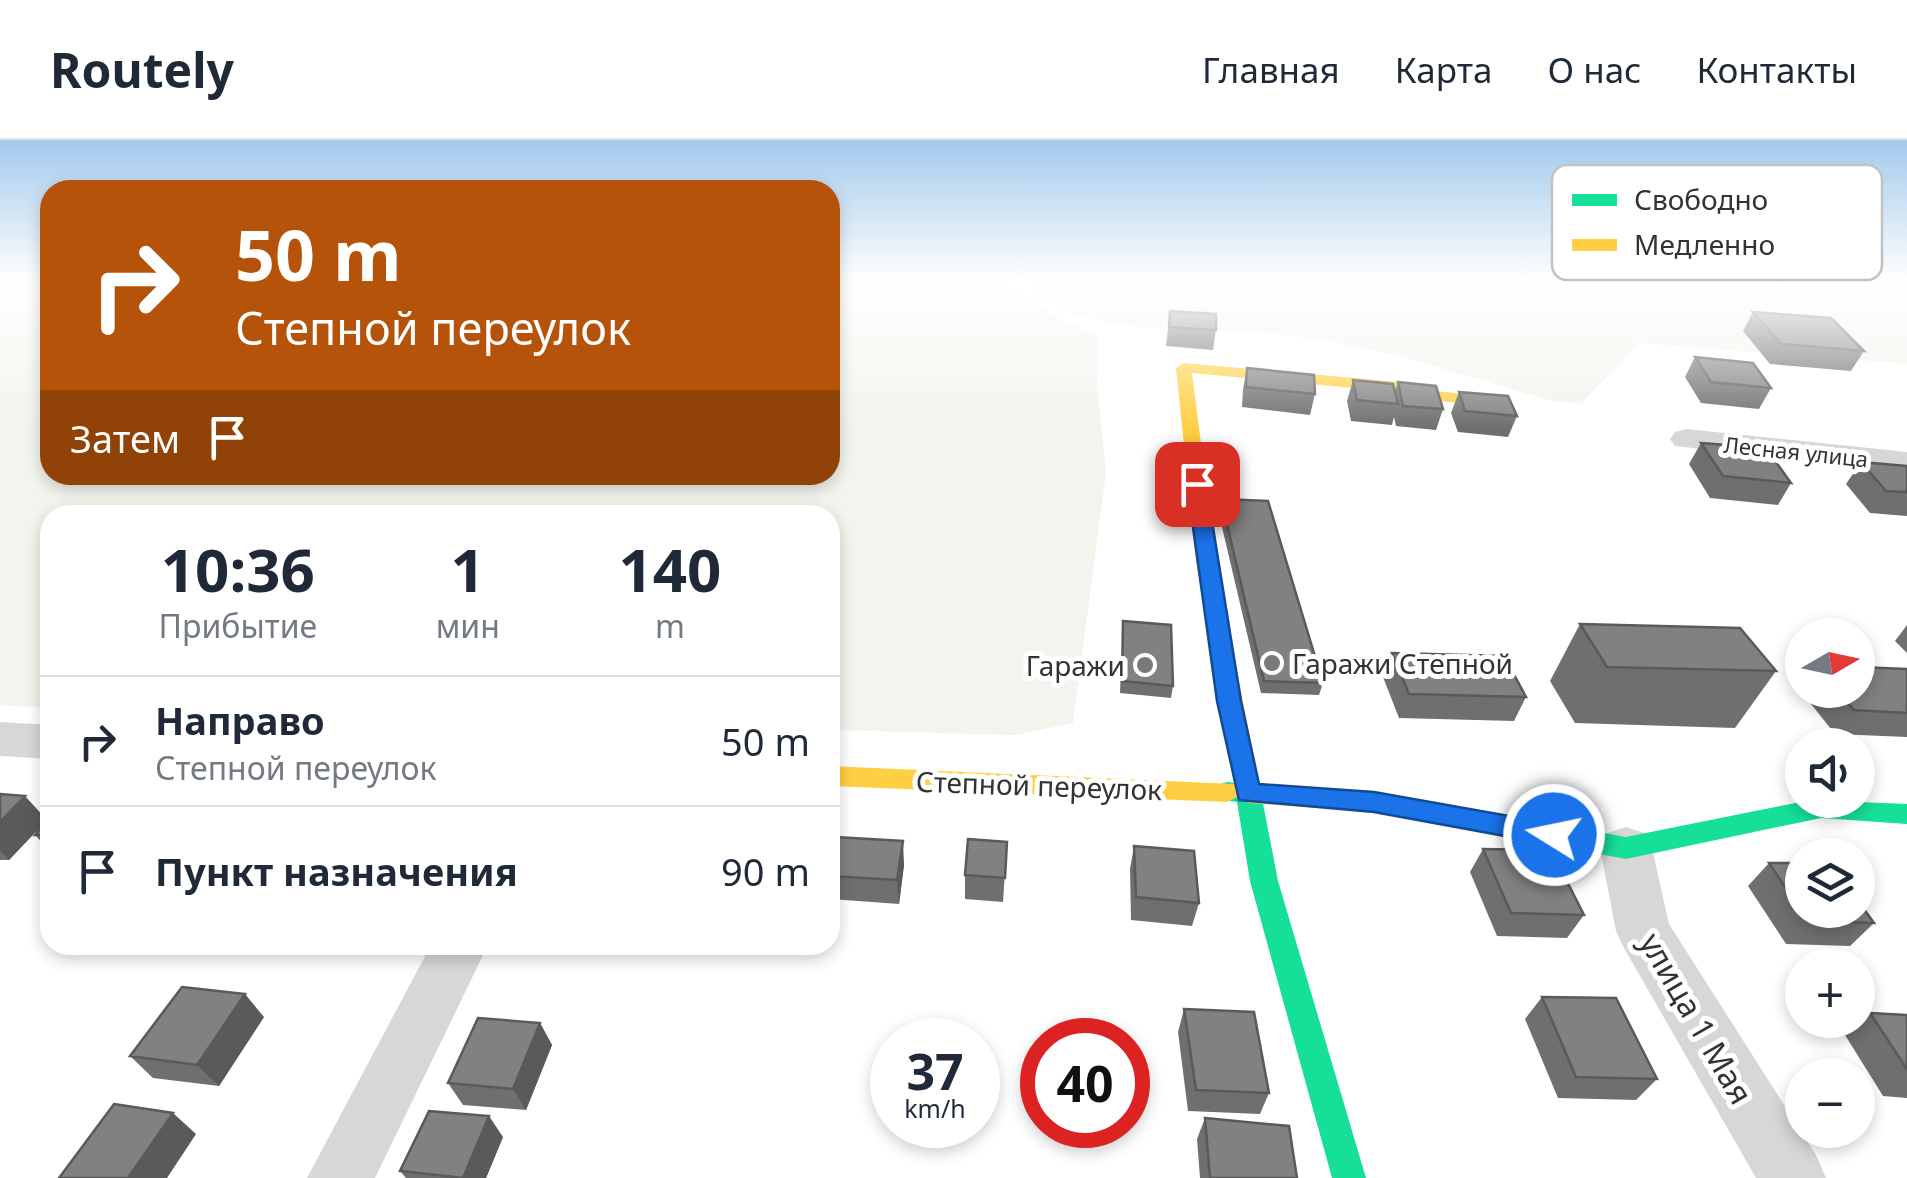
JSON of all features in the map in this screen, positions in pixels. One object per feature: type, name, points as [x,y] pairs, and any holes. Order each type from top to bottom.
[{"type":"street","points":[[1349,1178],[1264,881],[1206,561],[1184,368],[1399,387],[1412,393],[1494,402]]},
{"type":"street","name":"Лесная улица","points":[[1686,439],[1907,462]]},
{"type":"street","points":[[0,740],[40,742]]},
{"type":"street","name":"Степной переулок","points":[[840,776],[1374,802],[1626,848],[1822,808],[1907,814]]},
{"type":"street","name":"улица 1 Мая","points":[[1626,848],[1643,931],[1792,1178]]},
{"type":"street","points":[[340,1178],[455,955]]},
{"type":"shaded area","points":[[0,331],[40,331],[40,485],[840,485],[840,331],[1087,331],[1097,336],[1097,382],[1106,473],[1073,723],[1016,735],[840,730],[840,505],[40,505],[40,707],[0,705]]},
{"type":"shaded area","points":[[1259,331],[1907,331],[1907,364],[1639,343],[1581,404],[1548,400],[1405,357]]},
{"type":"building","points":[[1770,331],[1844,331],[1864,351],[1781,344]]},
{"type":"building","points":[[1695,357],[1753,363],[1771,388],[1711,382]]},
{"type":"building","points":[[1247,368],[1314,375],[1315,394],[1246,387]]},
{"type":"building","points":[[1353,380],[1393,384],[1398,404],[1357,400]]},
{"type":"building","points":[[1398,382],[1436,386],[1443,409],[1403,406]]},
{"type":"building","points":[[1459,392],[1508,396],[1517,416],[1465,411]]},
{"type":"building","points":[[1701,443],[1766,448],[1791,483],[1723,476]]},
{"type":"building","points":[[1861,462],[1907,466],[1907,492],[1886,491]]},
{"type":"building","points":[[1221,499],[1268,501],[1323,683],[1264,681]]},
{"type":"building","name":"Гаражи","points":[[1123,621],[1171,625],[1173,686],[1122,681]]},
{"type":"building","points":[[1580,624],[1740,628],[1776,671],[1607,667]]},
{"type":"building","points":[[1392,653],[1504,656],[1526,697],[1409,694]]},
{"type":"building","points":[[1875,668],[1907,669],[1907,713],[1854,710],[1875,708]]},
{"type":"building","points":[[0,794],[25,796],[0,822]]},
{"type":"building","points":[[840,837],[903,841],[897,880],[840,877]]},
{"type":"building","points":[[968,839],[1007,842],[1005,878],[965,875]]},
{"type":"building","points":[[1134,846],[1194,851],[1199,903],[1136,897]]},
{"type":"building","points":[[1483,849],[1551,850],[1584,915],[1511,913]]},
{"type":"building","points":[[1769,863],[1785,863],[1785,887]]},
{"type":"building","points":[[182,987],[245,994],[197,1065],[130,1056]]},
{"type":"building","points":[[1542,997],[1616,998],[1657,1079],[1576,1077]]},
{"type":"building","points":[[1184,1009],[1254,1012],[1269,1093],[1196,1090]]},
{"type":"building","points":[[1875,1013],[1907,1015],[1907,1069],[1875,1021]]},
{"type":"building","points":[[478,1018],[540,1023],[513,1089],[448,1083]]},
{"type":"building","points":[[114,1104],[173,1113],[128,1178],[59,1178]]},
{"type":"building","points":[[429,1111],[489,1116],[463,1178],[400,1171]]},
{"type":"building","points":[[1205,1118],[1289,1126],[1297,1178],[1210,1178]]},
{"type":"traffic: fast","points":[[1227,792],[1248,793],[1264,881],[1349,1178]]},
{"type":"traffic: fast","points":[[1317,798],[1373,802],[1626,848],[1821,808],[1907,814]]},
{"type":"traffic: slow","points":[[1317,798],[1248,793],[1206,561],[1184,368],[1399,387],[1413,393],[1494,402]]},
{"type":"traffic: slow","points":[[840,776],[1227,792]]},
{"type":"place","name":"Гаражи Степной","points":[[1272,663]]},
{"type":"place","name":"Гаражи","points":[[1145,665]]},
{"type":"route","points":[[1197,484],[1229,701],[1248,793],[1374,802],[1554,835]]}]
